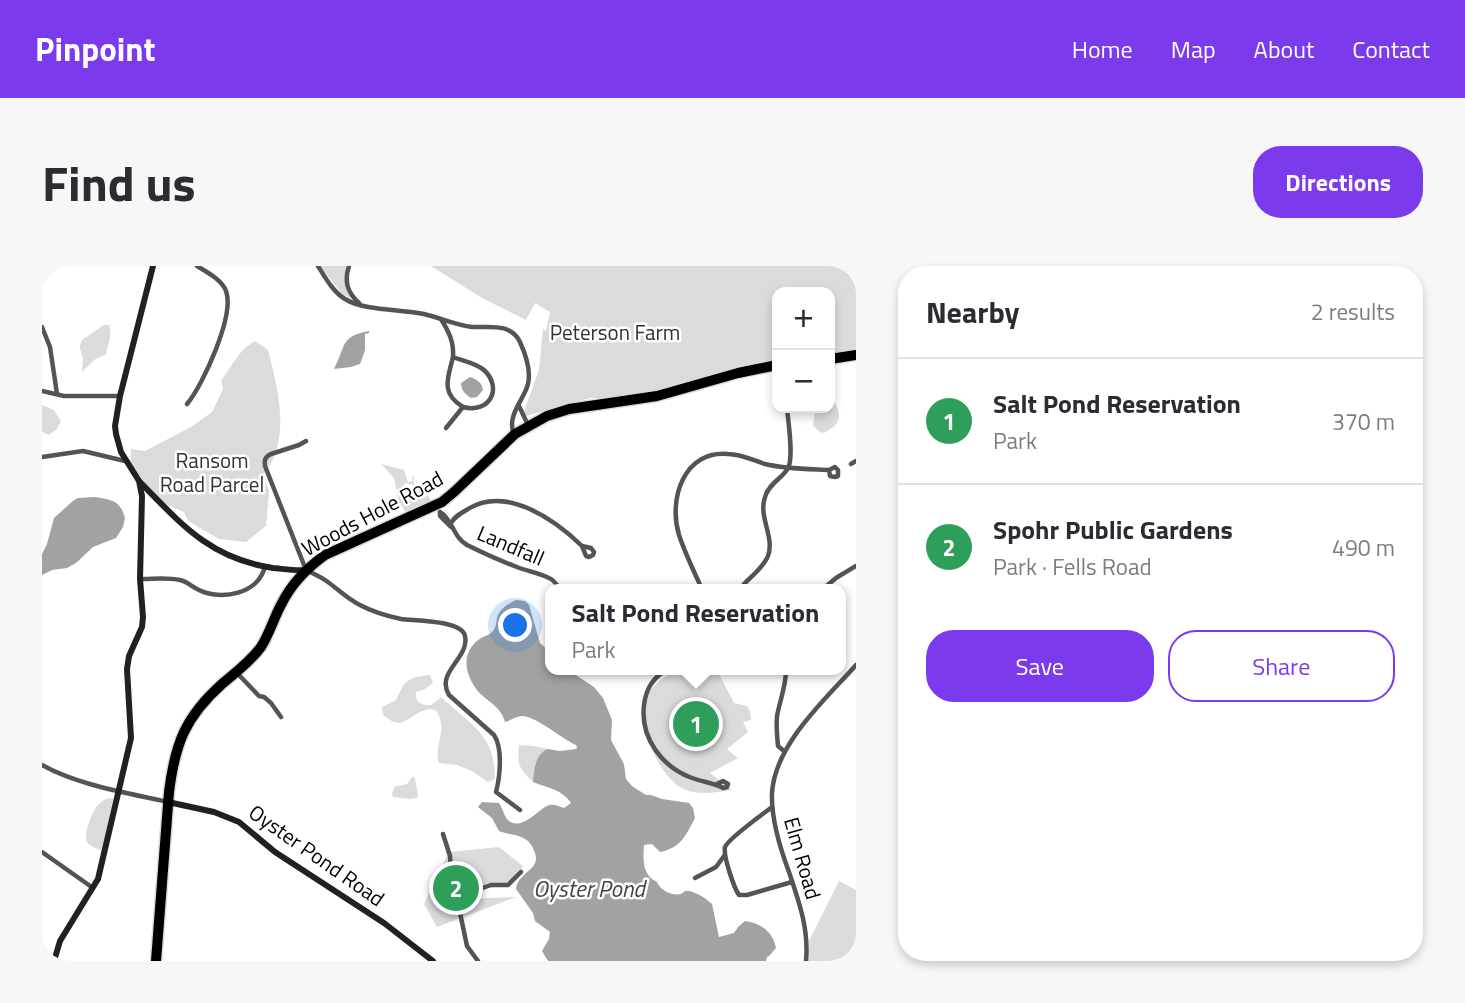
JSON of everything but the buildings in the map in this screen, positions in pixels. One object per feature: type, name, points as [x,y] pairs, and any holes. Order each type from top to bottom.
[{"type":"highway","points":[[835,358],[856,355]]},
{"type":"highway","name":"Woods Hole Road","points":[[156,961],[168,802],[172,768],[181,736],[203,704],[246,665],[262,645],[281,603],[306,570],[325,555],[438,508],[514,434],[547,416],[657,396],[772,366]]},
{"type":"main road","points":[[153,266],[120,396],[115,430],[125,461],[139,481],[184,526],[205,542],[237,559],[265,566],[306,570]]},
{"type":"main road","points":[[54,961],[63,934],[94,889],[102,866],[131,738],[127,669],[129,656],[143,622],[142,504],[139,481]]},
{"type":"main road","name":"Oyster Pond Road","points":[[168,802],[214,812],[239,822],[270,849],[384,923],[433,961]]},
{"type":"street","points":[[187,404],[202,381],[222,333],[228,310],[228,296],[224,286],[197,266]]},
{"type":"street","points":[[318,266],[341,296],[352,303],[408,311],[473,327],[499,328],[516,336],[529,375],[527,388],[512,424],[514,434]]},
{"type":"street","points":[[349,266],[347,285],[362,305]]},
{"type":"street","points":[[441,318],[453,344],[447,388],[463,407],[485,406],[491,396],[492,385],[486,372],[481,367],[453,357]]},
{"type":"street","points":[[42,327],[50,347],[57,394]]},
{"type":"street","points":[[42,390],[76,396],[120,396]]},
{"type":"street","points":[[518,405],[528,425]]},
{"type":"street","points":[[446,428],[463,407]]},
{"type":"street","points":[[745,584],[768,556],[769,539],[762,510],[768,489],[789,467],[787,413]]},
{"type":"street","points":[[306,440],[271,454],[264,461],[306,570],[324,579],[360,606],[381,614],[454,626],[463,631],[465,643],[447,677],[446,688],[449,695],[498,740],[496,792],[520,810]]},
{"type":"street","points":[[42,457],[83,451],[125,461]]},
{"type":"street","points":[[700,584],[679,535],[676,521],[677,501],[688,469],[705,456],[718,454],[738,455],[764,464],[829,470]]},
{"type":"street","points":[[451,525],[455,517],[474,505],[488,501],[503,502],[543,515],[582,546]]},
{"type":"street","name":"Landfall","points":[[438,508],[440,516],[466,544],[547,577],[556,584]]},
{"type":"street","points":[[141,579],[183,580],[200,591],[232,595],[253,584],[265,566]]},
{"type":"street","points":[[829,584],[856,566]]},
{"type":"street","name":"Elm Road","points":[[806,961],[804,922],[780,847],[772,807],[775,778],[784,751],[803,725],[856,665]]},
{"type":"street","points":[[236,673],[259,696],[271,703],[281,717]]},
{"type":"street","points":[[660,675],[651,682],[645,695],[643,716],[648,738],[668,764],[689,777],[717,784]]},
{"type":"street","points":[[784,751],[778,746],[776,726],[786,675]]},
{"type":"street","points":[[42,765],[65,777],[168,802]]},
{"type":"street","points":[[772,807],[731,839],[725,847],[725,855],[738,895],[792,883]]},
{"type":"street","points":[[443,834],[467,946],[478,961]]},
{"type":"street","points":[[42,852],[94,889]]},
{"type":"street","points":[[695,878],[716,867],[725,855]]},
{"type":"street","points":[[455,889],[474,891],[491,885],[508,885],[521,872]]},
{"type":"green space","points":[[320,266],[347,266],[345,274],[354,300],[342,294]]},
{"type":"green space","name":"Peterson Farm","points":[[431,266],[856,266],[856,351],[835,353],[835,287],[772,287],[772,362],[739,367],[658,392],[590,398],[526,416],[524,411],[539,370],[543,329],[546,331],[550,312],[535,303],[526,320],[482,298]]},
{"type":"green space","points":[[104,325],[109,325],[110,333],[106,354],[94,360],[82,372],[82,340]]},
{"type":"green space","name":"Ransom Road Parcel","points":[[255,341],[268,350],[276,381],[280,414],[277,447],[263,475],[269,491],[266,526],[246,542],[219,539],[188,521],[184,512],[157,501],[130,469],[131,449],[145,451],[191,427],[212,412],[223,389],[221,380],[240,354]]},
{"type":"green space","points":[[835,404],[839,415],[837,423],[824,433],[813,426],[814,413],[835,413]]},
{"type":"green space","points":[[42,405],[54,410],[61,421],[57,429],[49,435],[42,432]]},
{"type":"green space","points":[[381,464],[404,470],[408,482],[413,481],[414,476],[414,485],[405,483],[403,490],[412,490],[416,497],[424,498],[428,495],[432,503],[406,513],[399,501],[394,478]]},
{"type":"green space","points":[[430,675],[433,683],[416,692],[418,701],[431,705],[441,697],[479,731],[491,751],[495,779],[488,782],[457,765],[439,763],[441,724],[436,710],[421,711],[400,723],[383,715],[382,707],[396,700],[408,681]]},
{"type":"green space","points":[[668,675],[720,675],[734,703],[747,706],[751,720],[743,722],[748,732],[727,749],[738,758],[710,773],[732,790],[710,793],[689,791],[680,787],[664,772],[653,751],[645,720],[647,693]]},
{"type":"green space","points":[[519,745],[547,749],[538,760],[533,782],[520,766]]},
{"type":"green space","points":[[412,777],[415,778],[417,798],[393,797],[394,787],[407,784]]},
{"type":"green space","points":[[109,798],[113,799],[102,851],[88,843],[86,833],[97,807]]},
{"type":"green space","points":[[499,847],[523,866],[507,883],[473,890],[468,899],[516,897],[437,927],[424,904],[449,852]]},
{"type":"green space","points":[[839,881],[856,890],[856,961],[808,961],[809,941]]},
{"type":"water","points":[[369,331],[365,334],[365,350],[360,364],[334,369],[348,339]]},
{"type":"water","points":[[470,377],[479,382],[483,390],[477,397],[471,398],[462,388],[461,383]]},
{"type":"water","points":[[95,497],[114,502],[121,508],[125,518],[116,538],[93,547],[67,568],[52,570],[42,575],[42,554],[54,518],[74,500]]},
{"type":"water","name":"Oyster Pond","points":[[516,600],[525,601],[529,605],[540,643],[545,648],[545,675],[576,675],[594,687],[603,698],[612,720],[611,740],[624,764],[626,779],[632,786],[646,795],[689,803],[693,808],[695,818],[678,844],[660,852],[652,844],[644,845],[644,861],[648,875],[666,892],[681,894],[689,891],[710,902],[719,937],[734,933],[745,921],[765,929],[776,948],[766,961],[548,961],[542,951],[550,932],[535,921],[533,913],[516,889],[535,863],[534,850],[524,838],[499,831],[492,818],[478,807],[482,802],[499,803],[507,819],[517,824],[528,820],[549,805],[564,808],[571,803],[567,798],[533,782],[536,763],[547,749],[560,751],[577,748],[541,723],[527,717],[521,716],[505,722],[497,708],[477,690],[470,678],[466,665],[472,646],[493,631],[500,612]]},
{"type":"place","name":"Salt Pond Reservation","points":[[696,724]]},
{"type":"place","name":"Spohr Public Gardens","points":[[456,888]]}]
